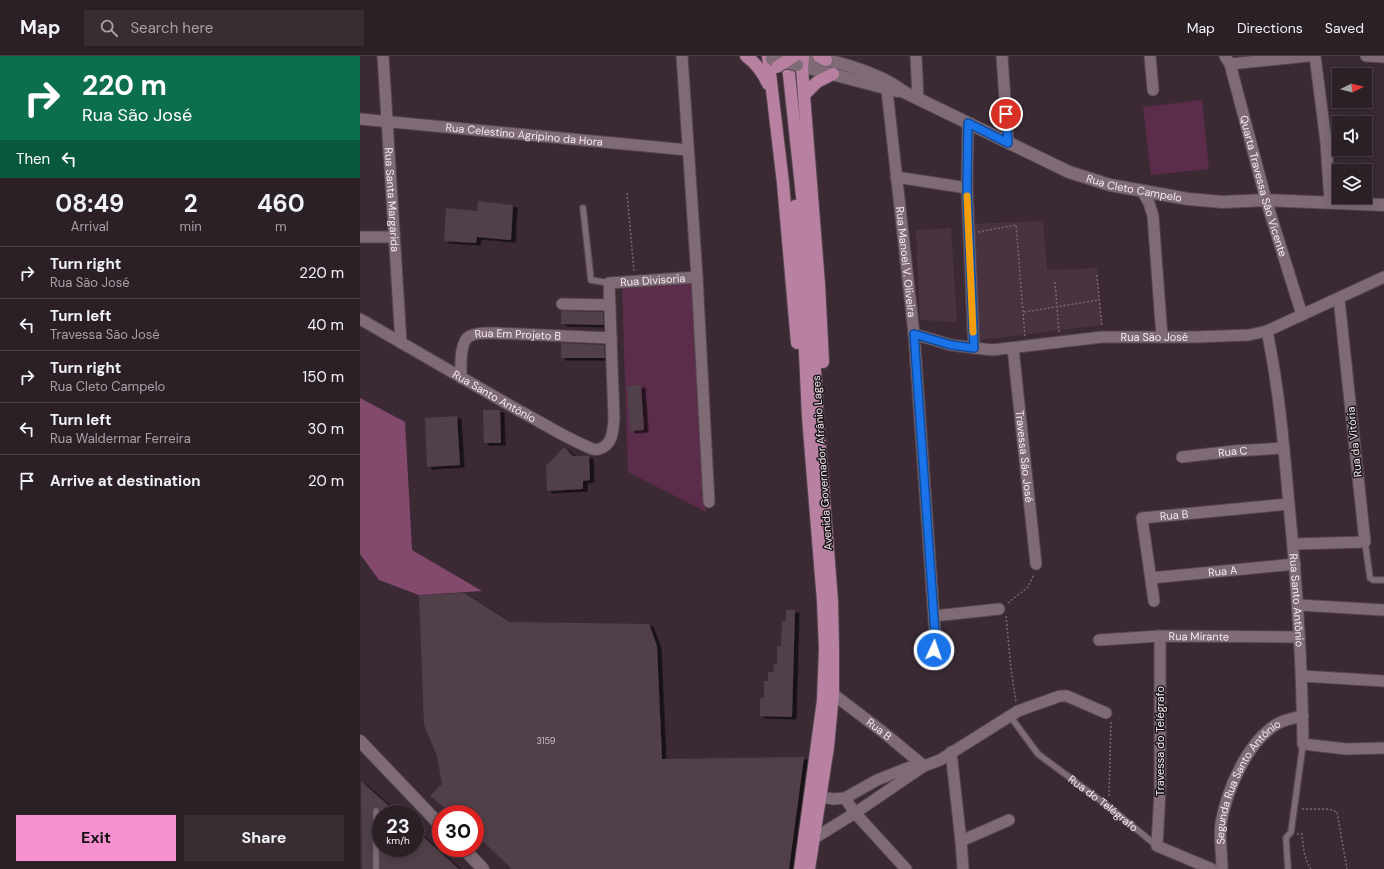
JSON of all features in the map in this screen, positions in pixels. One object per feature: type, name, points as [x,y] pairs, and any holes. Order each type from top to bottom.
[{"type":"main road","points":[[746,56],[760,69],[771,91]]},
{"type":"main road","name":"Rua Cleto Campelo","points":[[783,59],[825,58],[845,61],[897,86],[904,92]]},
{"type":"main road","points":[[783,59],[804,95],[815,224],[823,381],[813,419],[795,327],[783,183],[769,77],[783,59]]},
{"type":"main road","name":"Rua Cleto Campelo","points":[[783,59],[887,90],[904,92],[1069,172],[1110,185],[1188,199],[1223,202],[1266,200],[1384,205]]},
{"type":"main road","name":"Avenida Governador Afrânio Lages","points":[[783,59],[808,252],[813,419],[825,649],[823,700],[800,869]]},
{"type":"main road","points":[[804,95],[817,82],[833,74]]},
{"type":"main road","name":"Avenida Governador Afrânio Lages","points":[[809,869],[828,747],[833,694],[832,601],[813,419]]},
{"type":"main road","points":[[360,741],[432,817]]},
{"type":"main road","points":[[472,857],[483,869]]},
{"type":"street","name":"Rua Santa Margarida","points":[[383,56],[401,343]]},
{"type":"street","points":[[682,56],[697,277],[709,502]]},
{"type":"street","points":[[916,56],[918,98]]},
{"type":"street","points":[[1002,56],[1008,143]]},
{"type":"street","points":[[1150,56],[1153,90]]},
{"type":"street","points":[[1228,60],[1308,56]]},
{"type":"street","points":[[1315,56],[1326,142],[1330,202]]},
{"type":"street","points":[[1366,56],[1384,57]]},
{"type":"street","name":"Quarta Travessa São Vicente","points":[[1228,60],[1266,200],[1302,315]]},
{"type":"street","name":"Rua Manoel V. Oliveira","points":[[887,90],[914,334],[934,616],[934,650]]},
{"type":"street","name":"Rua Celestino Agripino da Hora","points":[[360,119],[387,120],[688,150]]},
{"type":"street","points":[[968,123],[967,188],[974,348]]},
{"type":"street","points":[[896,176],[967,188]]},
{"type":"street","points":[[1143,192],[1149,203],[1153,216],[1162,337]]},
{"type":"street","points":[[360,237],[394,237]]},
{"type":"street","name":"Rua Divisoria","points":[[609,283],[697,277]]},
{"type":"street","name":"Rua São José","points":[[914,334],[951,345],[992,350],[1102,337],[1195,337],[1249,335],[1267,331],[1384,277]]},
{"type":"street","points":[[609,283],[611,338]]},
{"type":"street","name":"Rua da Vitória","points":[[1339,299],[1365,542]]},
{"type":"street","points":[[562,304],[610,305]]},
{"type":"street","name":"Rua Santo Antônio","points":[[360,319],[460,378],[594,450],[600,449],[609,442],[613,435],[614,418],[611,338]]},
{"type":"street","name":"Rua Santo Antônio","points":[[1267,331],[1274,365],[1284,448],[1295,564],[1302,676],[1303,744]]},
{"type":"street","name":"Rua Em Projeto B","points":[[460,378],[462,346],[465,339],[478,333],[611,338]]},
{"type":"street","name":"Travessa São José","points":[[1013,348],[1036,564]]},
{"type":"street","name":"Rua C","points":[[1182,457],[1234,451],[1284,448]]},
{"type":"street","name":"Rua B","points":[[1154,601],[1142,518],[1289,504]]},
{"type":"street","points":[[1293,544],[1365,542]]},
{"type":"street","name":"Rua A","points":[[1151,578],[1295,564]]},
{"type":"street","points":[[1298,605],[1384,610]]},
{"type":"street","points":[[934,616],[999,609]]},
{"type":"street","name":"Rua Mirante","points":[[1099,640],[1160,636],[1299,637]]},
{"type":"street","name":"Travessa do Telégrafo","points":[[1157,846],[1160,790],[1160,636]]},
{"type":"street","points":[[1302,676],[1384,681]]},
{"type":"street","name":"Rua B","points":[[833,694],[883,732],[924,766]]},
{"type":"street","points":[[813,839],[855,814],[924,766],[940,760],[1014,714],[1060,696],[1067,696],[1106,713]]},
{"type":"street","name":"Segunda Rua Santo Antônio","points":[[1222,869],[1221,824],[1229,796],[1240,768],[1249,752],[1262,735],[1278,724],[1303,716]]},
{"type":"street","points":[[1303,744],[1346,748],[1384,748]]},
{"type":"street","points":[[951,752],[963,869]]},
{"type":"street","points":[[820,797],[834,799],[845,798],[877,780],[910,767],[924,766]]},
{"type":"street","points":[[845,798],[855,814],[906,869]]},
{"type":"street","points":[[961,841],[1009,820]]},
{"type":"street","name":"Rua do Telégrafo","points":[[1157,846],[1212,869]]},
{"type":"lane","points":[[583,208],[591,280],[609,283]]},
{"type":"lane","name":"Rua da Vitória","points":[[1365,542],[1370,578],[1384,580]]},
{"type":"lane","name":"Rua do Telégrafo","points":[[1014,714],[1038,754],[1108,806],[1157,846]]},
{"type":"lane","name":"Rua Santo Antônio","points":[[1288,869],[1286,838],[1291,832],[1303,744]]},
{"type":"lane","points":[[376,857],[376,869]]},
{"type":"path","points":[[627,193],[634,281]]},
{"type":"path","points":[[969,233],[1016,225],[1026,347]]},
{"type":"path","points":[[1097,275],[1102,337]]},
{"type":"path","points":[[1055,282],[1060,342]]},
{"type":"path","points":[[1023,312],[1099,300]]},
{"type":"path","points":[[1014,714],[1014,693],[1006,612],[999,609],[1028,586],[1035,573],[1036,564]]},
{"type":"path","points":[[1106,713],[1111,716],[1108,806]]},
{"type":"path","points":[[1299,809],[1329,810],[1337,812],[1347,869]]},
{"type":"path","points":[[1291,832],[1294,835],[1302,834],[1302,844],[1307,864],[1311,869]]},
{"type":"shaded area","points":[[1202,100],[1209,169],[1151,175],[1143,107]]},
{"type":"shaded area","points":[[1043,221],[1047,270],[1097,268],[1102,325],[980,340],[973,224]]},
{"type":"shaded area","points":[[951,228],[957,322],[920,320],[916,230]]},
{"type":"shaded area","points":[[693,283],[706,512],[628,472],[622,287]]},
{"type":"shaded area","points":[[360,398],[405,422],[412,550],[482,591],[419,595],[379,580],[360,554]]},
{"type":"building","points":[[478,201],[513,205],[511,240],[477,237],[476,243],[444,241],[446,208],[477,211]]},
{"type":"building","points":[[561,311],[603,312],[604,325],[561,324]]},
{"type":"building","points":[[561,343],[604,345],[605,358],[561,358]]},
{"type":"building","points":[[641,385],[644,430],[630,431],[627,386]]},
{"type":"building","points":[[483,410],[500,410],[501,443],[484,443]]},
{"type":"building","points":[[457,416],[460,465],[427,467],[425,418]]},
{"type":"building","points":[[564,447],[573,456],[589,456],[590,480],[583,481],[583,489],[547,491],[546,466]]},
{"type":"building","points":[[464,593],[510,622],[649,624],[657,646],[662,759],[804,757],[789,869],[512,869],[484,843],[484,805],[442,805],[430,796],[442,784],[437,756],[424,725],[419,595]]},
{"type":"building","points":[[786,610],[795,610],[792,717],[760,716],[760,698],[764,698],[764,681],[768,681],[768,672],[774,672],[773,664],[777,664],[777,646],[781,646],[782,621],[786,621]]},
{"type":"building","points":[[361,781],[388,805],[372,805],[372,869],[362,869]]},
{"type":"building","points":[[424,837],[432,844],[432,857],[446,857],[459,869],[380,869],[380,857],[424,857]]},
{"type":"slow traffic","points":[[967,196],[973,332]]},
{"type":"route","points":[[934,650],[935,633],[914,334],[951,345],[974,348],[967,188],[968,123],[1008,143],[1006,114]]}]
